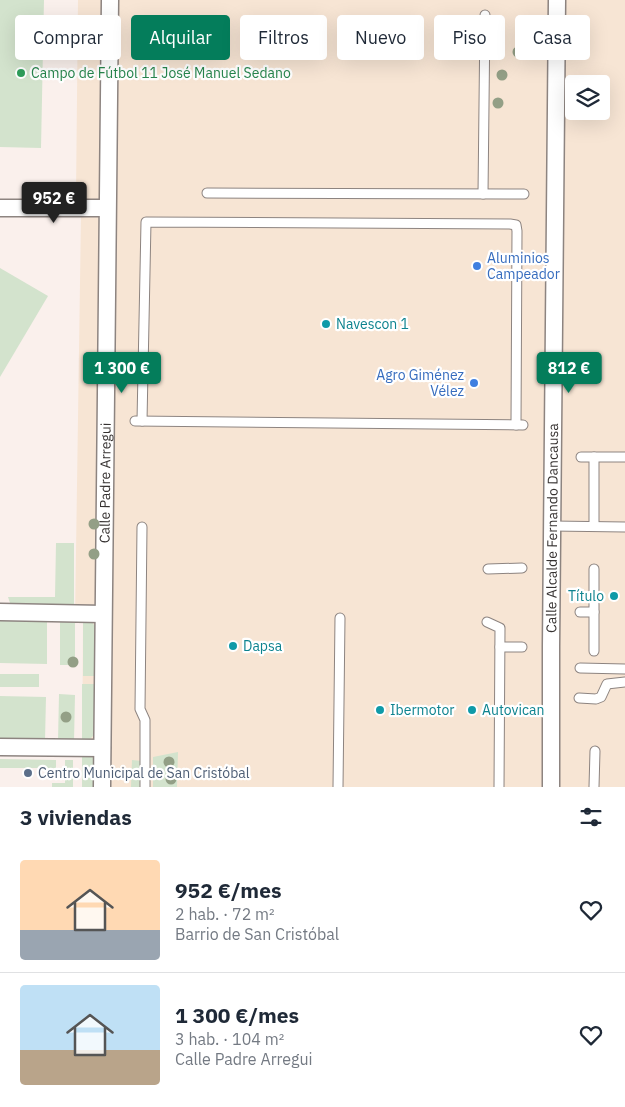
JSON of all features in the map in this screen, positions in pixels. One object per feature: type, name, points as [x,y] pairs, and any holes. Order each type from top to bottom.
[{"type":"street","name":"Calle Padre Arregui","points":[[102,787],[110,0]]},
{"type":"street","name":"Calle Alcalde Fernando Dancausa","points":[[551,787],[557,0]]},
{"type":"street","points":[[0,208],[107,208]]},
{"type":"street","points":[[0,612],[103,614]]},
{"type":"street","points":[[0,747],[102,748]]},
{"type":"lane","points":[[483,194],[484,60]]},
{"type":"lane","points":[[207,193],[524,194]]},
{"type":"lane","points":[[146,222],[516,225],[519,425],[139,421],[146,222]]},
{"type":"lane","points":[[581,456],[625,457]]},
{"type":"lane","points":[[594,457],[594,526]]},
{"type":"lane","points":[[552,526],[625,527]]},
{"type":"lane","points":[[142,527],[137,615],[136,709],[145,720],[145,787]]},
{"type":"lane","points":[[488,569],[522,568]]},
{"type":"lane","points":[[594,569],[594,651]]},
{"type":"lane","points":[[580,612],[594,612]]},
{"type":"lane","points":[[338,787],[340,618]]},
{"type":"lane","points":[[487,622],[500,628],[499,787]]},
{"type":"lane","points":[[500,647],[522,647]]},
{"type":"lane","points":[[580,668],[625,669]]},
{"type":"lane","points":[[579,698],[596,699],[601,697],[607,684],[625,682]]},
{"type":"lane","points":[[594,787],[595,751]]},
{"type":"shaded area","points":[[78,0],[625,0],[625,787],[82,787],[83,621],[75,620],[81,216],[76,194],[77,60],[121,60],[121,15],[78,15]]},
{"type":"green space","name":"Campo de Fútbol 11 José Manuel Sedano","points":[[0,0],[44,0],[44,15],[15,15],[15,60],[43,60],[41,148],[0,147]]},
{"type":"green space","points":[[0,268],[48,296],[0,377]]},
{"type":"green space","points":[[56,543],[74,543],[74,606],[15,605],[10,603],[8,597],[55,597]]},
{"type":"green space","points":[[60,620],[75,620],[75,665],[60,665]]},
{"type":"green space","points":[[83,620],[91,621],[95,626],[96,676],[83,676]]},
{"type":"green space","points":[[0,621],[47,621],[47,664],[0,663]]},
{"type":"green space","points":[[0,674],[39,674],[39,687],[0,687]]},
{"type":"green space","points":[[82,684],[96,684],[95,734],[89,740],[82,742]]},
{"type":"green space","points":[[59,694],[75,695],[74,742],[58,741]]},
{"type":"green space","points":[[0,696],[46,697],[45,741],[0,740]]},
{"type":"green space","points":[[178,752],[177,787],[153,787],[153,757]]},
{"type":"green space","points":[[82,754],[92,756],[94,759],[95,787],[82,787]]},
{"type":"green space","points":[[0,759],[56,760],[56,768],[0,768]]},
{"type":"green space","points":[[65,760],[73,760],[73,787],[52,787],[52,783],[65,783]]},
{"type":"green space","points":[[132,760],[142,761],[142,787],[131,787]]},
{"type":"place","name":"Campo de Fútbol 11 José Manuel Sedano","points":[[21,73]]},
{"type":"place","name":"Aluminios Campeador","points":[[477,266]]},
{"type":"place","name":"Navescon 1","points":[[326,324]]},
{"type":"place","name":"Agro Giménez Vélez","points":[[474,383]]},
{"type":"place","name":"Título","points":[[614,596]]},
{"type":"place","name":"Dapsa","points":[[233,646]]},
{"type":"place","name":"Ibermotor","points":[[380,710]]},
{"type":"place","name":"Autovican","points":[[472,710]]},
{"type":"place","name":"Centro Municipal de San Cristóbal","points":[[28,773]]}]
